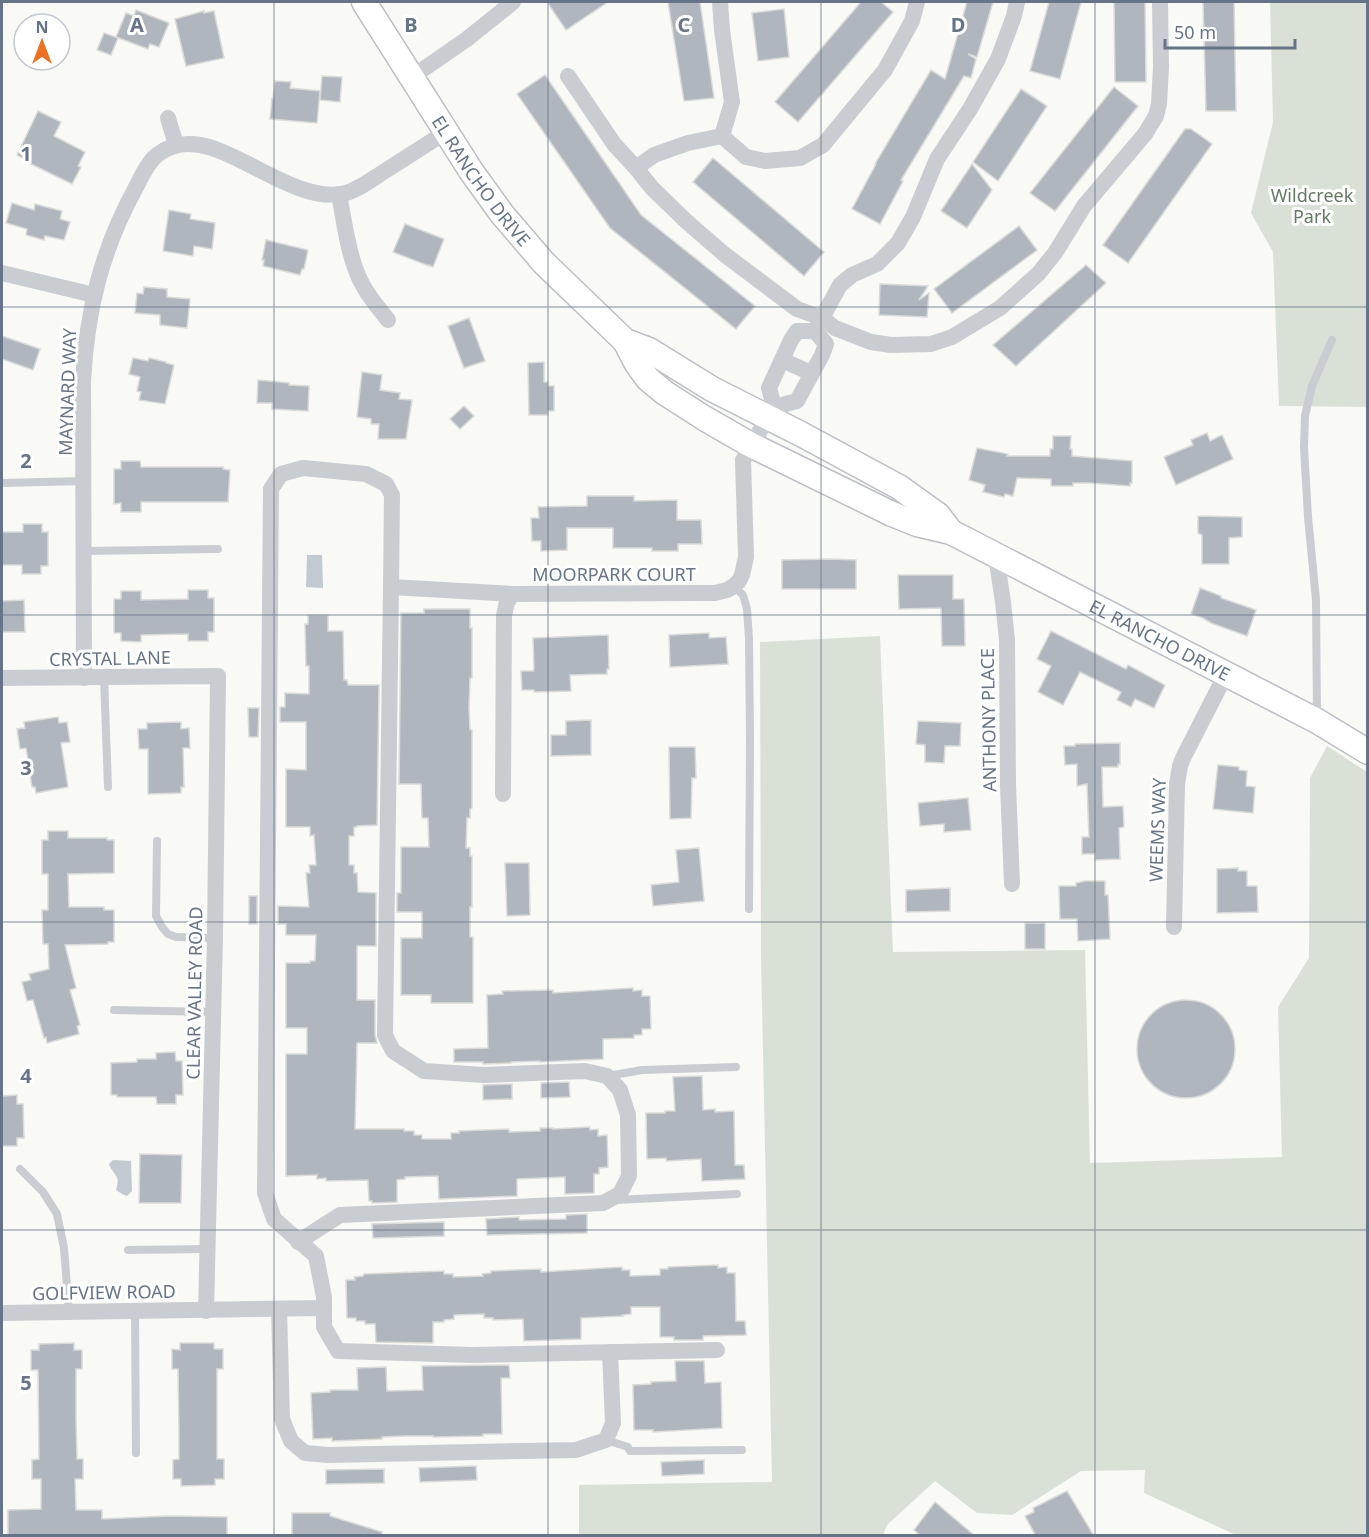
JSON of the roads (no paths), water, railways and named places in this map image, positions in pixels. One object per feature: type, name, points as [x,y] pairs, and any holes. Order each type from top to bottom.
[{"type":"main road","name":"EL RANCHO DRIVE","points":[[364,2],[496,205],[564,284],[625,341],[648,379],[665,393],[752,445],[892,514],[917,524],[951,532],[1317,722],[1368,752]]},
{"type":"main road","name":"EL RANCHO DRIVE","points":[[625,341],[649,350],[712,389],[771,413],[899,488],[938,515],[951,532]]},
{"type":"street","points":[[412,77],[467,39],[513,2]]},
{"type":"street","points":[[720,2],[732,102],[722,136]]},
{"type":"street","points":[[722,136],[747,157],[765,161],[800,158],[823,145],[885,70],[912,21],[917,2]]},
{"type":"street","points":[[771,413],[769,388],[797,331],[819,324],[840,285],[852,275],[877,264],[898,243],[913,217],[937,159],[970,109],[998,59],[1017,2]]},
{"type":"street","points":[[568,76],[614,144],[652,188],[724,254],[797,309],[819,324],[871,342],[891,345],[932,344],[952,337],[1000,308],[1038,274],[1055,253],[1084,206],[1145,134],[1159,104],[1160,2]]},
{"type":"street","points":[[168,118],[176,145],[207,147],[298,188],[339,195],[375,178],[447,132]]},
{"type":"street","points":[[636,168],[654,155],[688,143],[722,136]]},
{"type":"street","name":"MAYNARD WAY","points":[[84,678],[84,370],[86,338],[101,270],[130,199],[148,166],[157,155],[176,145]]},
{"type":"street","points":[[339,195],[357,272],[371,298],[388,321]]},
{"type":"street","points":[[2,273],[94,295]]},
{"type":"street","points":[[734,586],[742,575],[746,557],[743,460],[771,413],[797,401],[826,344],[819,324]]},
{"type":"street","points":[[782,360],[811,373]]},
{"type":"street","points":[[298,1242],[340,1215],[603,1203],[620,1194],[629,1176],[628,1115],[620,1090],[607,1076],[585,1071],[484,1075],[424,1071],[393,1051],[385,1035],[392,495],[386,484],[366,474],[303,468],[281,474],[271,489],[265,1193],[274,1219],[298,1242],[316,1256],[324,1297],[324,1327],[338,1351],[473,1355],[717,1350]]},
{"type":"street","name":"ANTHONY PLACE","points":[[996,556],[1006,640],[1012,884]]},
{"type":"street","name":"MOORPARK COURT","points":[[503,794],[504,616],[507,602],[513,594],[697,593],[727,590],[734,586]]},
{"type":"street","points":[[391,587],[513,594]]},
{"type":"street","name":"WEEMS WAY","points":[[1174,927],[1178,777],[1183,758],[1226,674]]},
{"type":"street","name":"CRYSTAL LANE","points":[[2,678],[218,676]]},
{"type":"street","name":"CLEAR VALLEY ROAD","points":[[206,1311],[218,676]]},
{"type":"street","name":"GOLFVIEW ROAD","points":[[2,1312],[324,1308]]},
{"type":"street","points":[[279,1309],[282,1419],[291,1441],[305,1453],[328,1455],[576,1450],[606,1440],[613,1423],[610,1352]]},
{"type":"lane","points":[[1317,722],[1316,600],[1304,447],[1305,416],[1312,386],[1332,340]]},
{"type":"lane","points":[[2,483],[84,481]]},
{"type":"lane","points":[[84,551],[218,549]]},
{"type":"lane","points":[[734,586],[743,595],[747,609],[750,740],[749,909]]},
{"type":"lane","points":[[104,677],[108,786]]},
{"type":"lane","points":[[157,841],[156,916],[162,927],[168,934],[176,937],[214,938]]},
{"type":"lane","points":[[114,1010],[213,1012]]},
{"type":"lane","points":[[607,1076],[642,1070],[736,1067]]},
{"type":"lane","points":[[20,1170],[43,1192],[57,1214],[64,1248],[69,1312]]},
{"type":"lane","points":[[609,1200],[737,1194]]},
{"type":"lane","points":[[128,1250],[207,1249]]},
{"type":"lane","points":[[135,1311],[136,1454]]},
{"type":"lane","points":[[606,1440],[628,1447],[630,1451],[742,1450]]},
{"type":"park label","name":"Wildcreek Park","points":[[1312,205]]}]
